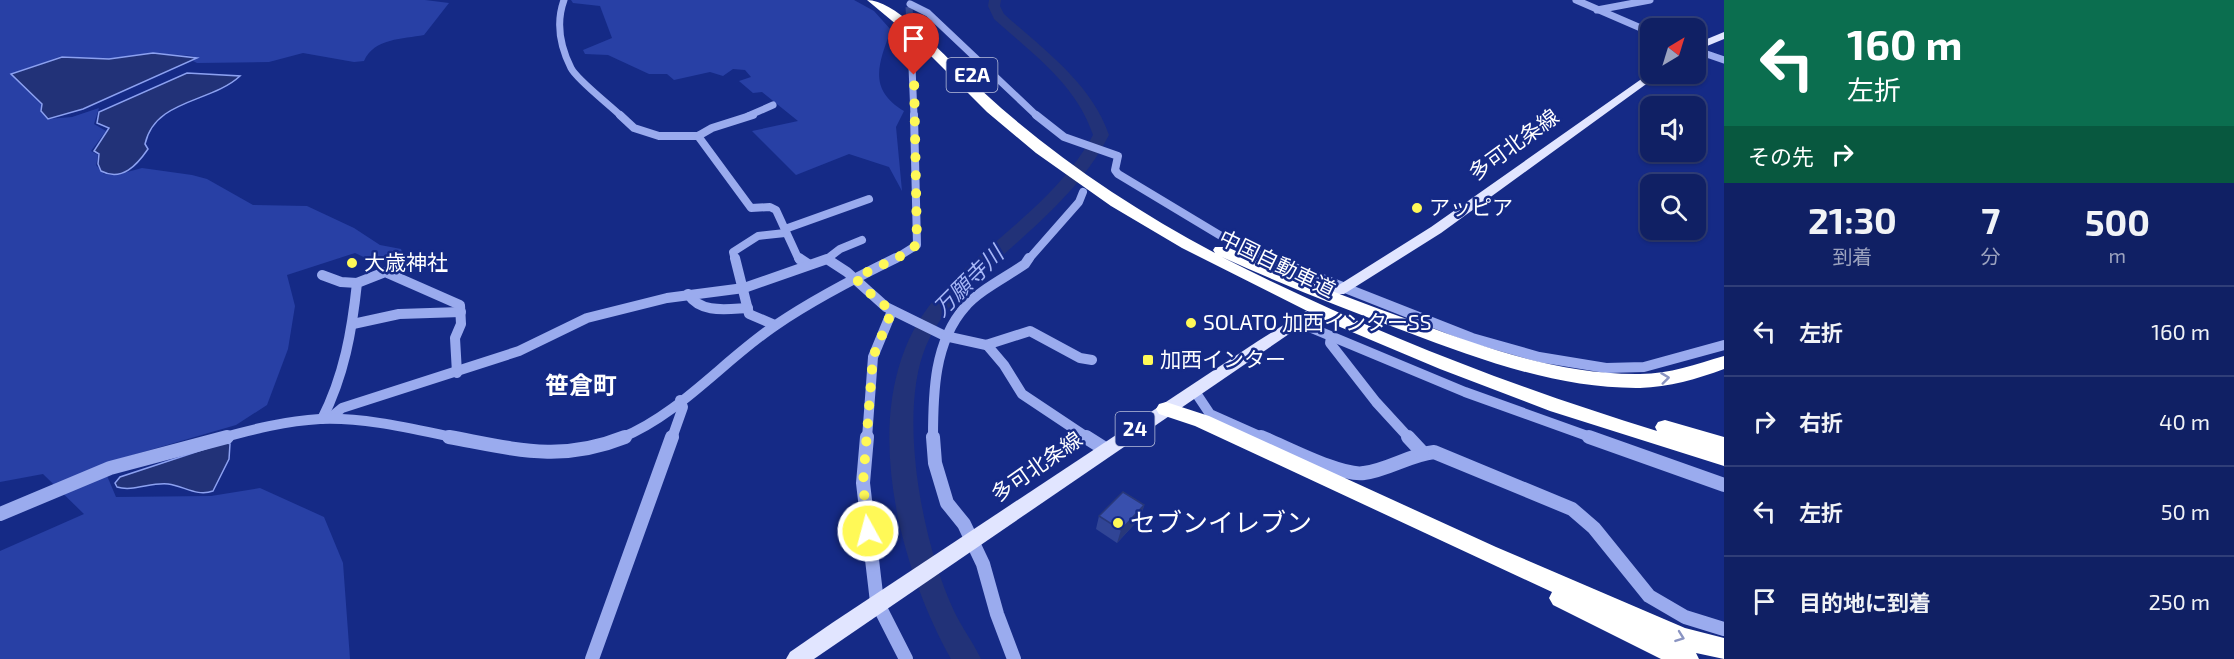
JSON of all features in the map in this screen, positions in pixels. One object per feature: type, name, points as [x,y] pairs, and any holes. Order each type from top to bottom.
[{"type":"highway","name":"中国自動車道","points":[[872,0],[904,23],[991,107],[1092,187],[1182,242],[1310,307],[1454,367],[1597,418],[1724,458]]},
{"type":"highway","name":"中国自動車道","points":[[886,0],[934,37],[1053,154]]},
{"type":"highway","name":"中国自動車道","points":[[1092,187],[1318,298],[1450,353],[1560,393],[1724,445]]},
{"type":"highway","points":[[1192,236],[1354,306],[1444,339],[1545,369],[1614,380],[1641,381],[1695,373],[1724,362]]},
{"type":"highway","points":[[1166,408],[1202,421],[1542,578],[1682,638],[1724,649]]},
{"type":"highway","points":[[1166,408],[1198,430],[1486,562],[1686,659]]},
{"type":"highway","points":[[1597,418],[1630,436],[1724,467]]},
{"type":"main road","points":[[1706,44],[1724,35]]},
{"type":"main road","name":"多可北条線","points":[[1342,289],[1436,230],[1641,84]]},
{"type":"main road","name":"多可北条線","points":[[797,659],[883,598],[969,543],[1166,408],[1302,319]]},
{"type":"street","points":[[564,0],[558,17],[559,30],[571,69],[634,128],[659,136],[698,136],[712,128],[755,114],[773,105]]},
{"type":"street","points":[[1576,0],[1640,28]]},
{"type":"street","points":[[1596,10],[1650,0]]},
{"type":"street","points":[[910,4],[928,13],[1038,117],[1068,138],[1118,156],[1115,170],[1118,174],[1180,214],[1262,257],[1472,338],[1539,357],[1606,368],[1644,368],[1724,345]]},
{"type":"street","points":[[0,514],[110,468],[266,426],[326,418],[385,424],[528,452],[566,453],[604,445],[631,434],[680,400],[775,325],[855,278],[909,252],[917,244],[911,42]]},
{"type":"street","points":[[1706,53],[1724,60]]},
{"type":"street","points":[[698,136],[751,208],[770,207],[776,210],[800,261],[808,264]]},
{"type":"street","points":[[1014,659],[997,614],[983,564],[947,503],[935,463],[933,436],[937,363],[944,335],[966,305],[1025,264],[1092,187]]},
{"type":"street","points":[[749,311],[732,252],[758,236],[785,231],[869,199]]},
{"type":"street","points":[[326,418],[342,408],[457,373],[541,343],[587,318],[688,294],[744,288],[827,259],[840,249],[862,240]]},
{"type":"street","points":[[827,259],[855,278],[875,298],[897,313],[944,335],[987,345],[1030,331],[1080,358],[1092,360]]},
{"type":"street","points":[[322,275],[340,282],[357,283],[385,272],[452,299],[460,305],[461,312],[461,324],[455,338],[457,373]]},
{"type":"street","points":[[326,418],[353,324],[357,283]]},
{"type":"street","points":[[688,294],[692,301],[706,309],[749,311],[775,325]]},
{"type":"street","points":[[704,315],[749,311]]},
{"type":"street","points":[[353,324],[399,314],[461,312]]},
{"type":"street","points":[[897,313],[873,357],[863,483],[883,598],[906,659]]},
{"type":"street","points":[[1302,319],[1331,337],[1465,392],[1724,485]]},
{"type":"street","points":[[1331,337],[1330,343],[1376,402],[1422,452]]},
{"type":"street","points":[[987,345],[1004,365],[1022,394],[1106,449]]},
{"type":"street","points":[[1194,390],[1210,414],[1329,468],[1363,476],[1422,452],[1434,452],[1572,509],[1594,528],[1649,596],[1660,605],[1698,623],[1724,629]]},
{"type":"street","points":[[592,659],[683,407],[680,400]]},
{"type":"shaded area","points":[[0,0],[425,0],[449,3],[424,35],[382,44],[369,53],[364,61],[354,62],[303,53],[269,62],[197,63],[193,61],[197,58],[193,56],[153,53],[109,59],[62,56],[11,74],[42,104],[41,112],[48,119],[72,117],[99,108],[94,124],[106,131],[91,151],[98,155],[96,165],[104,174],[116,175],[142,168],[192,175],[207,179],[253,205],[307,206],[354,228],[380,245],[401,249],[402,252],[385,261],[368,259],[355,253],[287,275],[295,306],[288,349],[267,405],[236,425],[102,464],[116,497],[211,496],[260,488],[324,517],[343,563],[350,659],[0,659],[0,551],[84,514],[43,474],[0,482]]},
{"type":"shaded area","points":[[571,0],[854,0],[874,11],[891,30],[880,65],[881,85],[885,94],[904,111],[896,127],[902,191],[889,167],[849,154],[796,175],[752,131],[798,121],[762,92],[753,93],[739,81],[751,77],[745,70],[733,69],[723,76],[710,72],[674,80],[667,74],[649,74],[608,55],[585,54],[583,50],[612,38],[600,6],[573,3]]},
{"type":"water","points":[[153,53],[197,58],[83,109],[48,119],[41,111],[42,104],[11,74],[62,57],[109,59]]},
{"type":"water","points":[[187,73],[240,76],[228,85],[185,103],[160,118],[151,129],[145,144],[148,149],[134,166],[116,174],[101,171],[98,164],[99,154],[94,151],[109,128],[97,123],[99,112]]},
{"type":"water","points":[[226,442],[230,444],[229,459],[213,491],[201,493],[168,484],[123,488],[117,487],[115,483],[120,477]]},
{"type":"building","points":[[1123,492],[1144,505],[1121,530],[1099,516]]},
{"type":"waterway","name":"万願寺川","points":[[966,659],[940,611],[928,580],[909,504],[902,421],[906,382],[915,347],[937,309],[1003,244],[1066,187],[1080,171],[1101,135],[1086,102],[1059,70],[999,16],[994,6],[995,0]]},
{"type":"tunnel","points":[[909,7],[911,36]]},
{"type":"place","name":"アッピア","points":[[1417,208]]},
{"type":"place","name":"大歳神社","points":[[352,263]]},
{"type":"place","name":"SOLATO 加西インターSS","points":[[1191,323]]},
{"type":"place","name":"加西インター","points":[[1148,360]]},
{"type":"place","name":"セブンイレブン","points":[[1118,523]]},
{"type":"district","name":"笹倉町","points":[[581,386]]},
{"type":"route","points":[[868,531],[863,483],[873,357],[892,311],[855,278],[909,252],[917,244],[914,75]]}]
